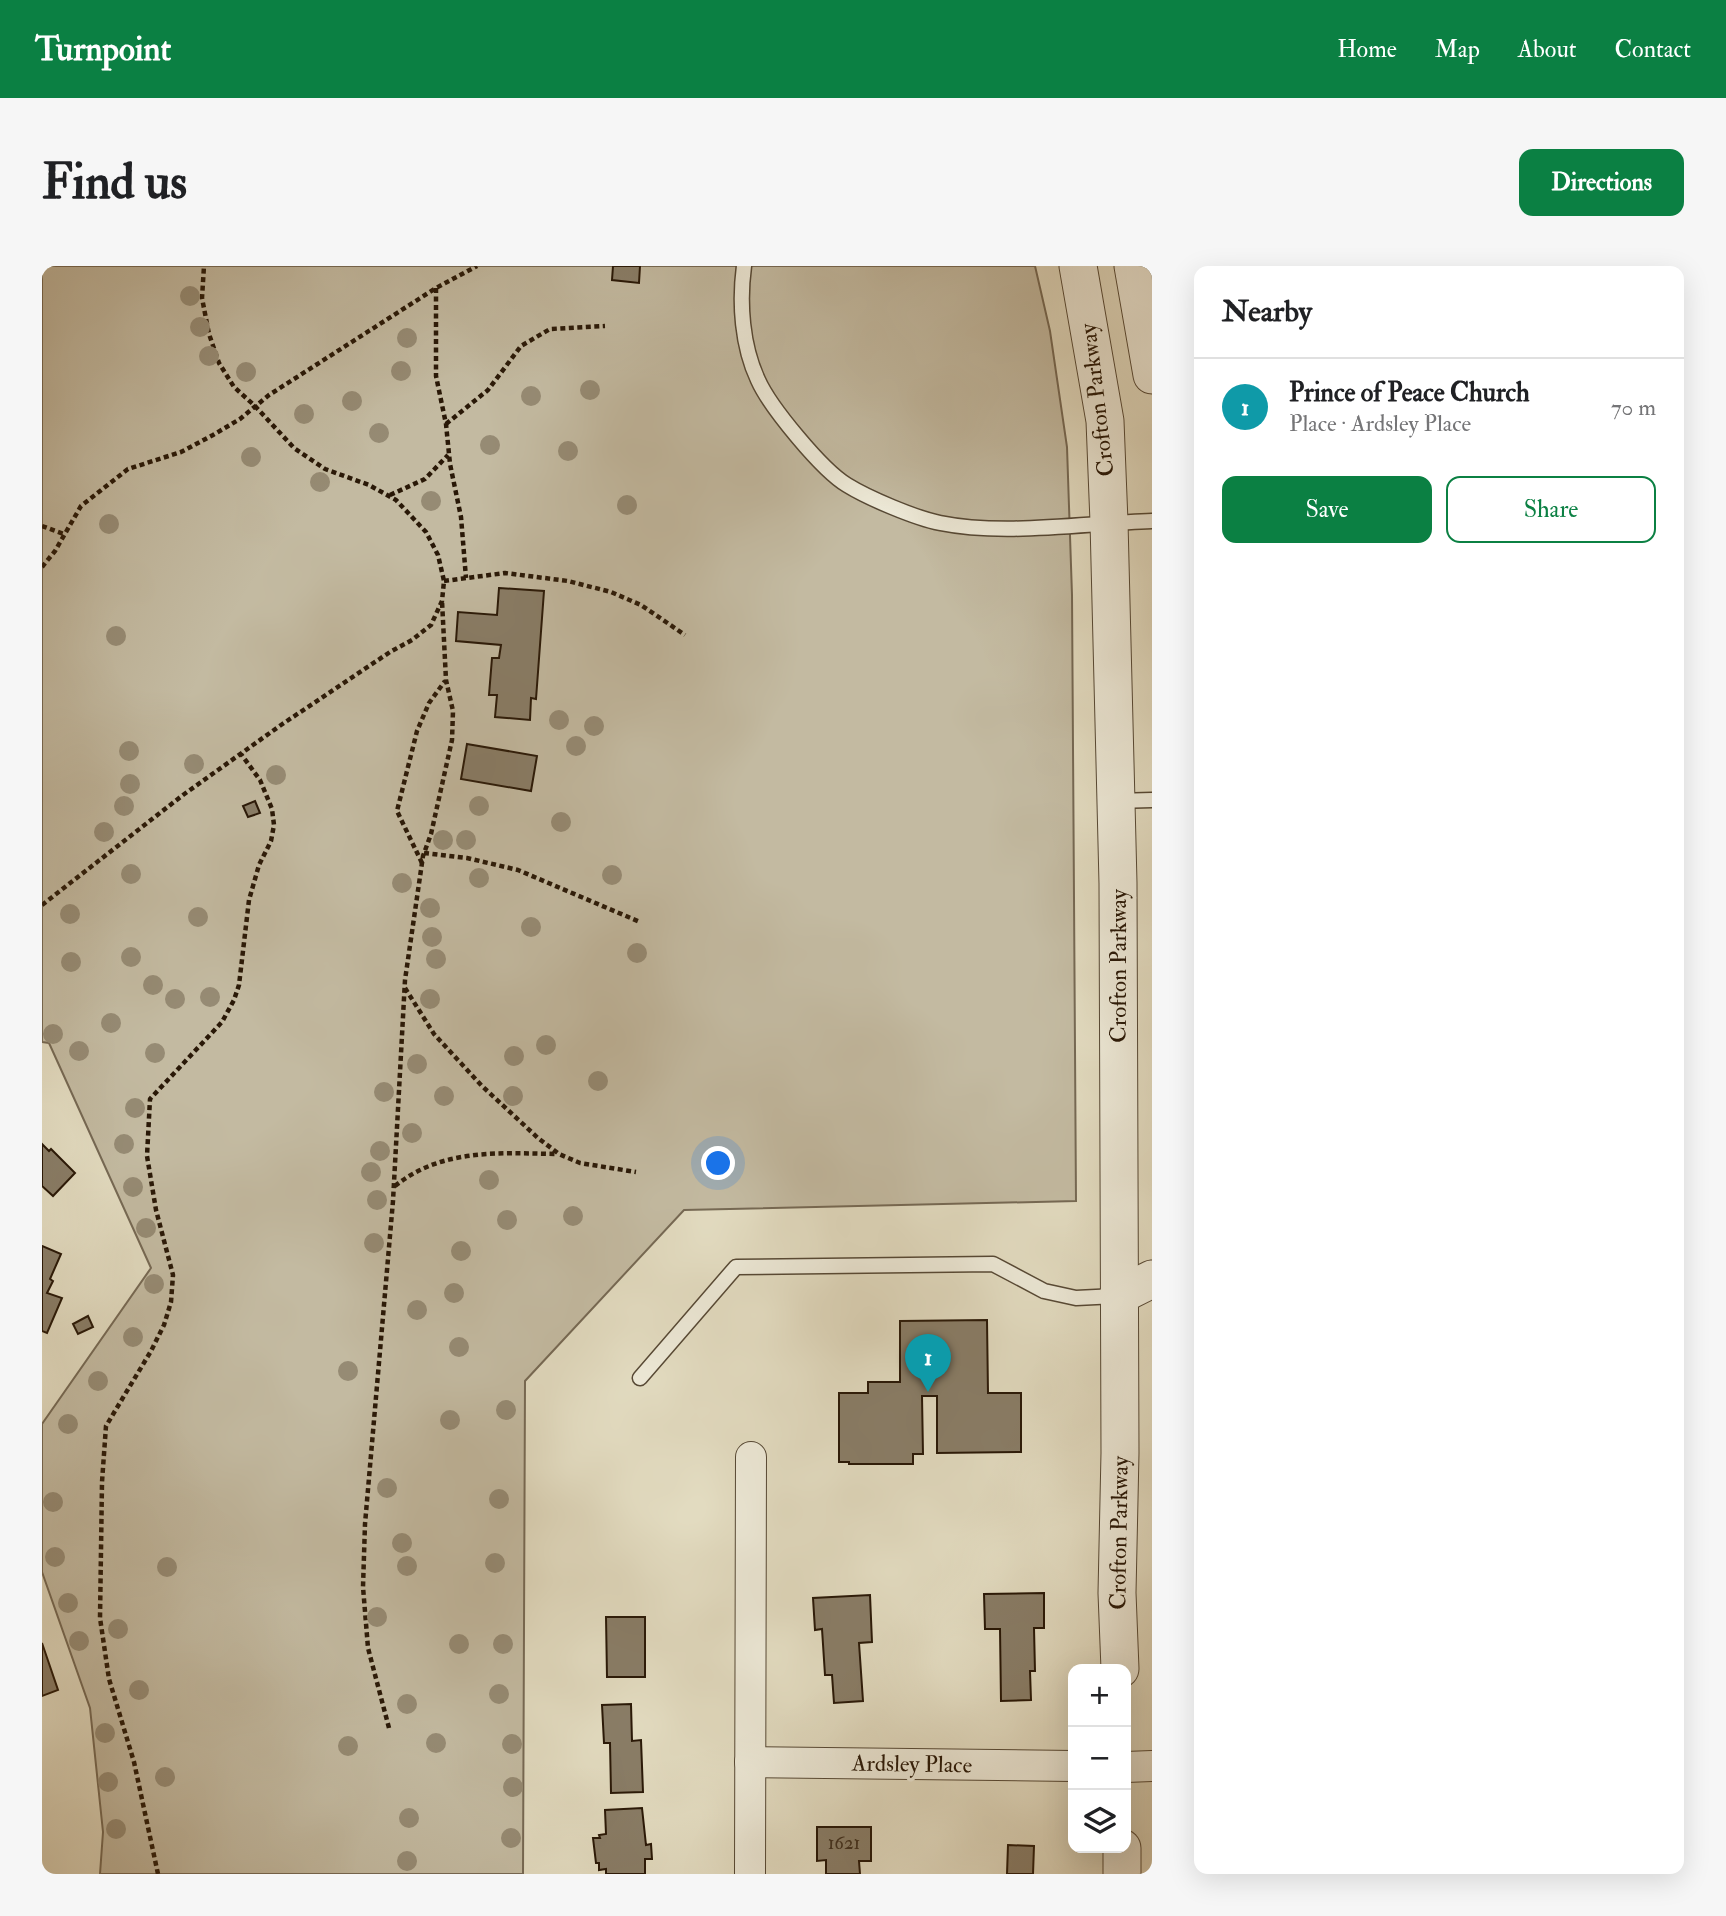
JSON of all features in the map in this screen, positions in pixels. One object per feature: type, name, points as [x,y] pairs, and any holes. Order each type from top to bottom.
[{"type":"street","name":"Crofton Parkway","points":[[1077,266],[1105,421],[1115,801],[1135,1299],[1120,1453],[1117,1593],[1120,1664]]},
{"type":"street","points":[[1133,266],[1152,375]]},
{"type":"street","points":[[1135,1299],[1152,1279]]},
{"type":"street","points":[[750,1874],[751,1457]]},
{"type":"street","name":"Ardsley Place","points":[[750,1762],[1068,1766]]},
{"type":"street","points":[[1131,1767],[1152,1766]]},
{"type":"street","points":[[1122,1853],[1122,1874]]},
{"type":"lane","points":[[744,266],[740,292],[747,347],[758,382],[785,423],[845,484],[892,506],[939,523],[996,529],[1152,521]]},
{"type":"lane","points":[[1115,801],[1152,800]]},
{"type":"lane","points":[[640,1378],[736,1267],[993,1264],[1044,1291],[1076,1298],[1135,1299]]},
{"type":"path","points":[[204,266],[202,298],[209,334],[219,363],[233,387],[255,406],[293,448],[325,469],[390,495],[426,532],[438,555],[444,581],[442,601],[446,680],[453,711],[451,749],[422,863],[404,987],[394,1187],[365,1524],[363,1587],[368,1648],[389,1728]]},
{"type":"path","points":[[42,567],[81,506],[128,469],[181,452],[213,435],[436,288],[477,266]]},
{"type":"path","points":[[436,288],[436,376],[461,517],[466,578]]},
{"type":"path","points":[[446,424],[488,390],[521,346],[550,329],[605,326]]},
{"type":"path","points":[[390,495],[425,479],[448,455]]},
{"type":"path","points":[[42,526],[64,534]]},
{"type":"path","points":[[444,581],[505,573],[547,577],[611,592],[641,605],[685,635]]},
{"type":"path","points":[[42,905],[183,795],[281,725],[412,640],[431,625],[442,601]]},
{"type":"path","points":[[422,863],[397,810],[417,731],[429,703],[446,680]]},
{"type":"path","points":[[158,1874],[134,1762],[109,1679],[100,1618],[99,1555],[106,1426],[151,1351],[164,1325],[171,1302],[173,1275],[156,1210],[147,1156],[150,1099],[222,1022],[234,1000],[239,985],[249,900],[259,865],[271,841],[274,825],[272,809],[260,780],[242,754]]},
{"type":"path","points":[[424,853],[467,858],[518,870],[640,922]]},
{"type":"path","points":[[404,987],[434,1034],[482,1086],[538,1138],[559,1154],[580,1163],[636,1172]]},
{"type":"path","points":[[394,1187],[408,1176],[435,1163],[459,1156],[505,1152],[559,1154]]},
{"type":"shaded area","points":[[42,266],[1035,266],[1050,331],[1067,447],[1072,595],[1076,1201],[684,1210],[525,1381],[523,1874],[100,1874],[103,1832],[90,1708],[42,1572],[42,1424],[151,1268],[49,1043],[42,1042]]},
{"type":"building","points":[[613,266],[640,266],[639,283],[612,280]]},
{"type":"building","points":[[499,588],[544,591],[536,699],[531,698],[530,720],[495,717],[497,695],[489,695],[492,658],[499,658],[501,645],[456,641],[458,612],[497,615]]},
{"type":"building","points":[[467,744],[537,756],[531,791],[461,779]]},
{"type":"building","points":[[255,801],[260,813],[248,817],[243,806]]},
{"type":"building","points":[[42,1144],[49,1151],[51,1149],[75,1173],[53,1196],[42,1186]]},
{"type":"building","points":[[42,1246],[61,1254],[47,1293],[62,1298],[47,1333],[42,1331]]},
{"type":"building","points":[[88,1316],[93,1327],[78,1334],[73,1324]]},
{"type":"building","points":[[987,1320],[988,1393],[1021,1393],[1021,1452],[937,1453],[937,1396],[922,1396],[923,1454],[913,1454],[913,1464],[839,1462],[839,1393],[868,1393],[868,1382],[900,1382],[900,1321]]},
{"type":"building","points":[[1044,1593],[1044,1628],[1034,1628],[1035,1671],[1030,1671],[1031,1700],[1001,1701],[1000,1629],[985,1629],[984,1594]]},
{"type":"building","points":[[870,1595],[872,1642],[859,1643],[863,1701],[834,1703],[832,1675],[825,1675],[822,1629],[815,1630],[813,1598]]},
{"type":"building","points":[[606,1617],[645,1617],[645,1677],[607,1677]]},
{"type":"building","points":[[42,1643],[58,1690],[42,1696]]},
{"type":"building","points":[[631,1704],[632,1741],[641,1740],[643,1792],[611,1793],[610,1743],[604,1743],[602,1705]]},
{"type":"building","points":[[642,1808],[646,1845],[651,1844],[652,1859],[645,1859],[645,1874],[606,1874],[606,1869],[599,1870],[593,1838],[606,1834],[605,1810]]},
{"type":"building","points":[[817,1827],[871,1827],[871,1861],[859,1861],[860,1874],[826,1874],[826,1860],[817,1861]]},
{"type":"building","points":[[1008,1845],[1034,1846],[1033,1874],[1007,1874]]},
{"type":"place","name":"Prince of Peace Church","points":[[928,1392]]}]
